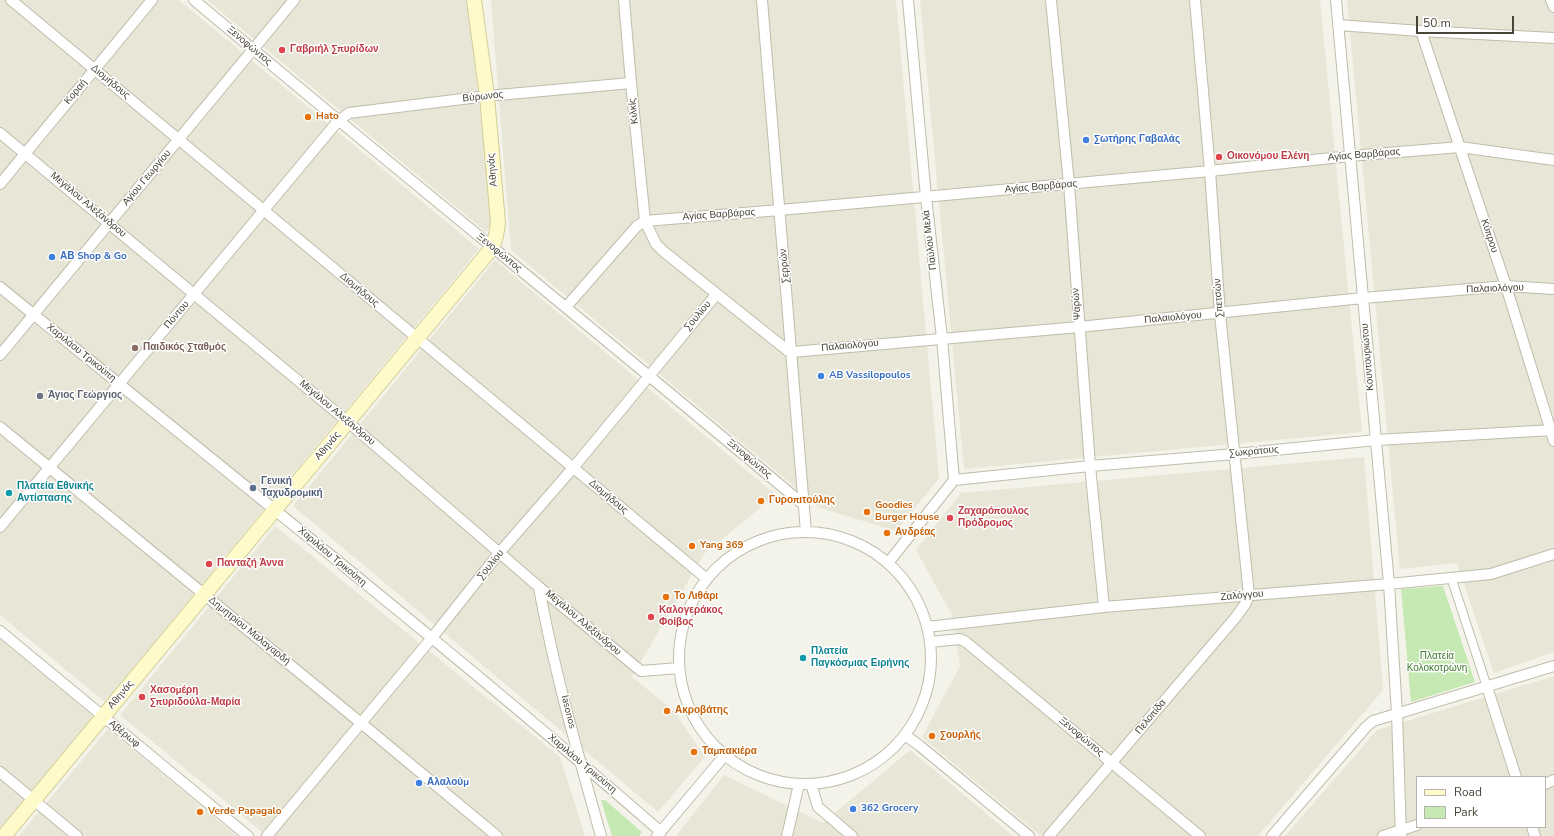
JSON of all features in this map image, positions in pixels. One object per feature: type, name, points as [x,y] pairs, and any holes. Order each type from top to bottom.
[{"type":"main road","name":"Αθηνάς","points":[[4,836],[492,248],[498,222],[487,96],[474,0]]},
{"type":"street","name":"Διομήδους","points":[[10,0],[706,579]]},
{"type":"street","name":"Κοραή","points":[[0,184],[152,0]]},
{"type":"street","name":"Ξενοφώντος","points":[[194,0],[492,248],[650,375],[804,505]]},
{"type":"street","name":"Αγίου Γεωργίου","points":[[0,355],[294,0]]},
{"type":"street","name":"Κιλκίς","points":[[624,0],[645,221],[656,244],[663,251],[716,295],[787,350],[792,352]]},
{"type":"street","name":"Σερρών","points":[[762,0],[806,532]]},
{"type":"street","name":"Παύλου Μελά","points":[[908,0],[926,197],[942,338],[954,480]]},
{"type":"street","name":"Ψαρών","points":[[1051,0],[1069,184],[1090,466],[1104,607]]},
{"type":"street","name":"Σπετσών","points":[[1195,0],[1210,171],[1220,314],[1249,595]]},
{"type":"street","name":"Κουντουριώτου","points":[[1336,0],[1388,584],[1397,714],[1400,833]]},
{"type":"street","points":[[1551,0],[1554,7]]},
{"type":"street","points":[[1338,25],[1554,38]]},
{"type":"street","name":"Κύπρου","points":[[1421,31],[1506,286],[1552,430],[1554,441]]},
{"type":"street","name":"Βύρωνος","points":[[338,121],[350,113],[487,96],[631,83]]},
{"type":"street","name":"Πόντου","points":[[0,527],[195,295],[338,121]]},
{"type":"street","name":"Μεγάλου Αλεξάνδρου","points":[[0,132],[348,422],[641,672],[680,668]]},
{"type":"street","name":"Αγίας Βαρβάρας","points":[[645,221],[926,197],[1210,171],[1350,156],[1460,147],[1554,160]]},
{"type":"street","points":[[566,307],[637,226],[645,221]]},
{"type":"street","name":"Παλαιολόγου","points":[[792,352],[1220,314],[1363,298],[1506,286],[1554,289]]},
{"type":"street","name":"Χαριλάου Τρικούπη","points":[[0,287],[275,510],[580,761],[659,834]]},
{"type":"street","name":"Σουλίου","points":[[267,836],[431,639],[500,552],[573,468],[716,295]]},
{"type":"street","name":"Δημητρίου Μαλαγαρδή","points":[[0,427],[205,594],[497,836]]},
{"type":"street","name":"Σωκράτους","points":[[954,480],[1376,440],[1552,430]]},
{"type":"street","points":[[888,563],[954,480]]},
{"type":"street","points":[[806,532],[822,533],[854,542],[888,563],[901,577],[922,609],[928,627],[931,670],[927,693],[918,715],[905,735],[892,750],[881,759],[858,773],[838,780],[811,784],[799,784],[773,780],[747,770],[725,755],[710,741],[695,719],[689,707],[683,688],[680,668],[681,637],[687,612],[706,579],[728,558],[760,540],[778,535],[806,532]]},
{"type":"street","name":"Ζαλόγγου","points":[[928,627],[1104,607],[1388,584],[1491,574],[1554,554]]},
{"type":"street","points":[[1451,577],[1516,776]]},
{"type":"street","name":"Iasonos","points":[[539,586],[546,627],[580,761],[601,836]]},
{"type":"street","name":"Πελοπίδα","points":[[1048,836],[1236,617],[1246,603],[1249,595]]},
{"type":"street","points":[[930,642],[960,639],[959,624]]},
{"type":"street","name":"Αβέρωφ","points":[[0,631],[248,836]]},
{"type":"street","name":"Ξενοφώντος","points":[[960,639],[966,642],[1200,836]]},
{"type":"street","points":[[1272,836],[1366,727],[1373,722],[1554,666]]},
{"type":"street","points":[[905,735],[1029,836]]},
{"type":"street","points":[[659,834],[725,755]]},
{"type":"street","points":[[0,772],[77,836]]},
{"type":"street","points":[[787,836],[799,784]]},
{"type":"street","points":[[811,784],[818,808],[852,836]]},
{"type":"street","points":[[1383,836],[1400,833],[1416,825]]},
{"type":"shaded area","points":[[0,0],[179,0],[479,249],[105,702],[0,615]]},
{"type":"shaded area","points":[[207,0],[467,0],[493,223],[486,232]]},
{"type":"shaded area","points":[[491,0],[896,0],[939,478],[896,531],[820,508],[511,250]]},
{"type":"shaded area","points":[[920,0],[1320,0],[1362,432],[964,469]]},
{"type":"shaded area","points":[[1347,0],[1554,0],[1554,652],[1494,673],[1457,563],[1400,569]]},
{"type":"shaded area","points":[[495,260],[776,495],[704,554],[632,677],[674,711],[705,757],[658,812],[293,506]]},
{"type":"shaded area","points":[[1364,457],[1383,690],[1258,836],[1041,836],[922,737],[960,666],[952,615],[916,550],[961,493]]},
{"type":"shaded area","points":[[275,526],[560,757],[585,836],[267,836],[120,715]]},
{"type":"shaded area","points":[[0,639],[93,716],[0,829]]},
{"type":"shaded area","points":[[1554,676],[1554,836],[1285,836],[1377,730]]},
{"type":"shaded area","points":[[108,729],[237,836],[19,836]]},
{"type":"shaded area","points":[[910,750],[1013,836],[676,836],[724,775],[823,823]]},
{"type":"green space","name":"Πλατεία Κολοκοτρώνη","points":[[1443,586],[1475,682],[1411,702],[1401,589]]},
{"type":"green space","points":[[601,800],[605,800],[642,832],[639,836],[612,836]]},
{"type":"place","name":"Γαβριήλ Σπυρίδων","points":[[282,50]]},
{"type":"place","name":"Hato","points":[[308,117]]},
{"type":"place","name":"Σωτήρης Γαβαλάς","points":[[1086,140]]},
{"type":"place","name":"Οικονόμου Ελένη","points":[[1219,157]]},
{"type":"place","name":"ΑΒ Shop & Go","points":[[52,257]]},
{"type":"place","name":"Παιδικός Σταθμός","points":[[135,348]]},
{"type":"place","name":"AB Vassilopoulos","points":[[821,376]]},
{"type":"place","name":"Άγιος Γεώργιος","points":[[40,396]]},
{"type":"place","name":"Γενική Ταχυδρομική","points":[[253,488]]},
{"type":"place","name":"Πλατεία Εθνικής Αντίστασης","points":[[9,493]]},
{"type":"place","name":"Γυροπιτούλης","points":[[761,501]]},
{"type":"place","name":"Goodies Burger House","points":[[867,512]]},
{"type":"place","name":"Ζαχαρόπουλος Πρόδρομος","points":[[950,518]]},
{"type":"place","name":"Ανδρέας","points":[[887,533]]},
{"type":"place","name":"Yang 369","points":[[692,546]]},
{"type":"place","name":"Πανταζή Άννα","points":[[209,564]]},
{"type":"place","name":"Το Λιθάρι","points":[[666,597]]},
{"type":"place","name":"Καλογεράκος Φοίβος","points":[[651,617]]},
{"type":"place","name":"Πλατεία Παγκόσμιας Ειρήνης","points":[[803,658]]},
{"type":"place","name":"Χασομέρη Σπυριδούλα-Μαρία","points":[[142,697]]},
{"type":"place","name":"Ακροβάτης","points":[[667,711]]},
{"type":"place","name":"Σουρλής","points":[[932,736]]},
{"type":"place","name":"Ταμπακιέρα","points":[[694,752]]},
{"type":"place","name":"Αλαλούμ","points":[[419,783]]},
{"type":"place","name":"362 Grocery","points":[[853,809]]},
{"type":"place","name":"Verde Papagalo","points":[[200,812]]}]
